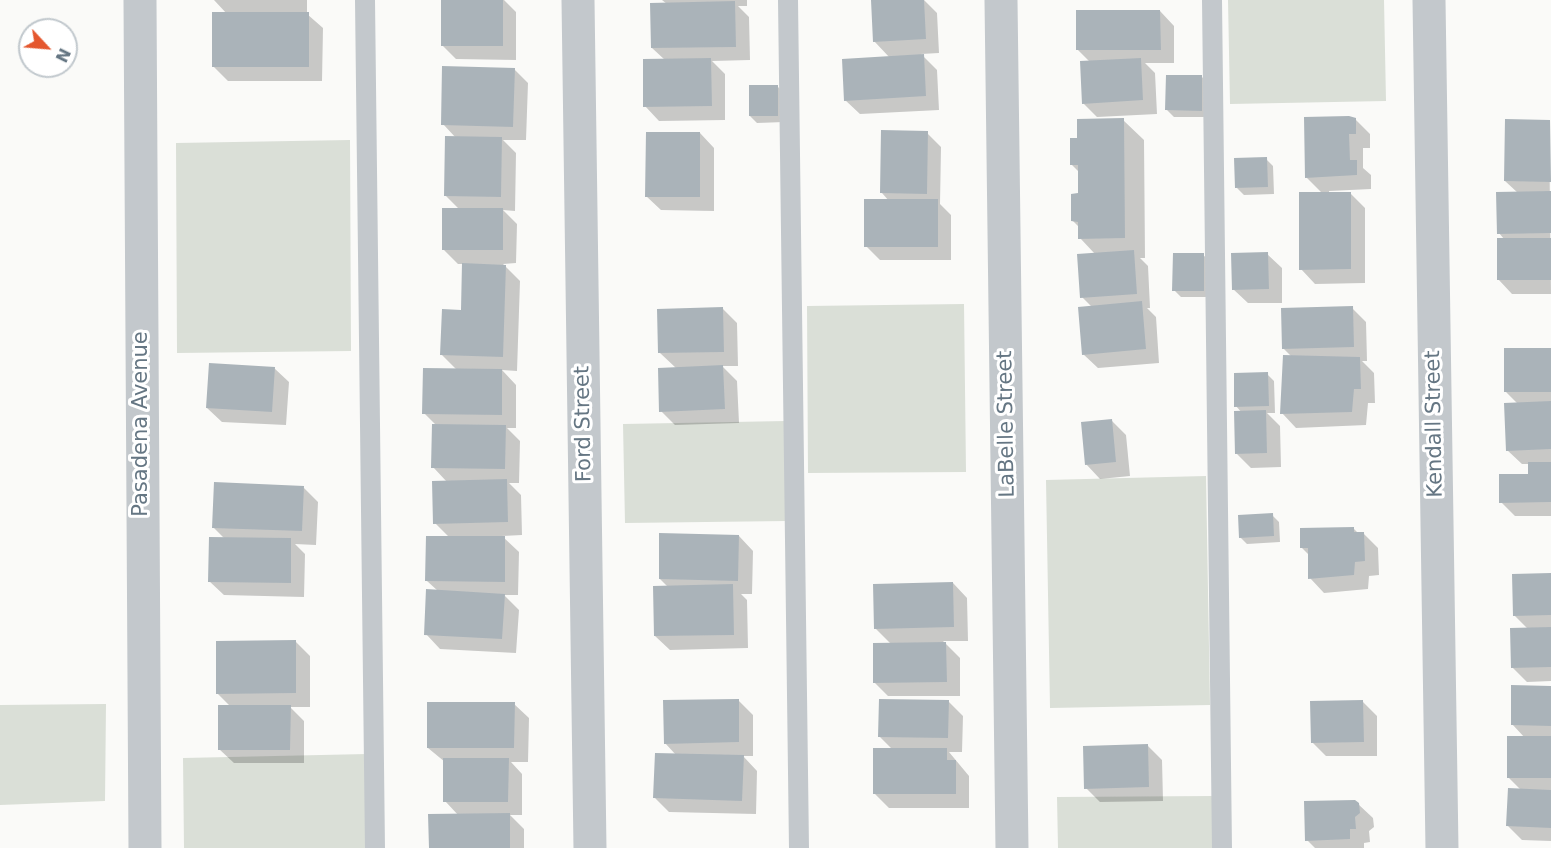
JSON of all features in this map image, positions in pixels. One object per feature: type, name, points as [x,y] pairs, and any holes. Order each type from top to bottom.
[{"type":"street","name":"Pasadena Avenue","points":[[140,0],[146,848]]},
{"type":"street","name":"Ford Street","points":[[578,0],[590,848]]},
{"type":"street","name":"LaBelle Street","points":[[1001,0],[1012,848]]},
{"type":"street","name":"Kendall Street","points":[[1429,0],[1442,848]]},
{"type":"lane","points":[[365,0],[375,848]]},
{"type":"lane","points":[[788,0],[799,848]]},
{"type":"lane","points":[[1212,0],[1222,848]]},
{"type":"shaded area","points":[[1228,0],[1384,0],[1386,101],[1230,104]]},
{"type":"shaded area","points":[[350,140],[351,351],[177,353],[176,143]]},
{"type":"shaded area","points":[[964,304],[966,472],[808,473],[807,306]]},
{"type":"shaded area","points":[[786,421],[787,521],[625,523],[623,424]]},
{"type":"shaded area","points":[[1206,476],[1210,705],[1050,708],[1046,480]]},
{"type":"shaded area","points":[[106,704],[105,801],[0,805],[0,705]]},
{"type":"shaded area","points":[[367,754],[369,848],[184,848],[183,758]]},
{"type":"shaded area","points":[[1213,796],[1213,848],[1058,848],[1057,797]]},
{"type":"building","points":[[441,0],[503,0],[503,46],[441,46]]},
{"type":"building","points":[[871,0],[924,0],[926,39],[873,42]]},
{"type":"building","points":[[735,1],[736,47],[651,48],[650,3]]},
{"type":"building","points":[[1076,10],[1160,10],[1161,50],[1076,50]]},
{"type":"building","points":[[212,12],[309,12],[309,67],[212,67]]},
{"type":"building","points":[[924,54],[926,96],[844,101],[842,59]]},
{"type":"building","points":[[711,58],[712,106],[643,107],[643,59]]},
{"type":"building","points":[[1141,58],[1143,100],[1082,104],[1080,61]]},
{"type":"building","points":[[442,66],[515,68],[513,127],[441,125]]},
{"type":"building","points":[[1166,75],[1202,75],[1202,111],[1165,110]]},
{"type":"building","points":[[749,85],[778,85],[778,116],[749,116]]},
{"type":"building","points":[[1349,116],[1356,118],[1356,134],[1349,134],[1350,160],[1357,160],[1357,175],[1305,178],[1304,117]]},
{"type":"building","points":[[1124,118],[1125,238],[1078,239],[1078,222],[1071,221],[1071,194],[1078,193],[1078,165],[1070,165],[1070,138],[1077,138],[1077,119]]},
{"type":"building","points":[[1505,119],[1550,120],[1551,182],[1504,181]]},
{"type":"building","points":[[881,130],[928,131],[927,194],[880,193]]},
{"type":"building","points":[[646,132],[700,132],[700,197],[645,197]]},
{"type":"building","points":[[445,136],[502,137],[501,197],[444,196]]},
{"type":"building","points":[[1267,157],[1268,187],[1235,188],[1234,158]]},
{"type":"building","points":[[1551,191],[1551,233],[1497,234],[1496,192]]},
{"type":"building","points":[[1299,192],[1351,192],[1351,269],[1299,270]]},
{"type":"building","points":[[864,199],[938,199],[938,247],[864,247]]},
{"type":"building","points":[[442,208],[503,208],[503,250],[442,250]]},
{"type":"building","points":[[1497,238],[1551,238],[1551,280],[1497,280]]},
{"type":"building","points":[[1134,250],[1137,294],[1080,298],[1077,254]]},
{"type":"building","points":[[1268,252],[1269,289],[1232,290],[1231,253]]},
{"type":"building","points":[[1173,253],[1204,253],[1204,291],[1172,291]]},
{"type":"building","points":[[462,263],[506,265],[503,357],[440,355],[442,309],[461,310]]},
{"type":"building","points":[[1142,301],[1146,349],[1082,355],[1078,307]]},
{"type":"building","points":[[1353,306],[1354,347],[1282,349],[1281,308]]},
{"type":"building","points":[[723,307],[724,352],[658,353],[657,309]]},
{"type":"building","points":[[1504,348],[1551,348],[1551,392],[1504,392]]},
{"type":"building","points":[[1283,355],[1360,357],[1361,389],[1354,389],[1352,412],[1280,414]]},
{"type":"building","points":[[209,363],[275,367],[272,412],[206,408]]},
{"type":"building","points":[[723,365],[725,409],[659,412],[658,368]]},
{"type":"building","points":[[423,368],[502,369],[502,415],[422,414]]},
{"type":"building","points":[[1268,372],[1269,406],[1234,407],[1234,373]]},
{"type":"building","points":[[1551,401],[1551,449],[1506,451],[1504,403]]},
{"type":"building","points":[[1266,410],[1267,453],[1235,454],[1234,411]]},
{"type":"building","points":[[1112,419],[1116,462],[1085,465],[1081,422]]},
{"type":"building","points":[[432,424],[506,425],[505,469],[431,468]]},
{"type":"building","points":[[1528,462],[1551,462],[1551,502],[1499,503],[1499,474],[1528,474]]},
{"type":"building","points":[[507,479],[508,522],[433,524],[432,481]]},
{"type":"building","points":[[214,482],[304,486],[302,531],[212,528]]},
{"type":"building","points":[[1273,513],[1274,536],[1239,538],[1238,515]]},
{"type":"building","points":[[1354,527],[1354,532],[1364,532],[1365,561],[1355,562],[1354,575],[1308,579],[1308,548],[1300,548],[1300,528]]},
{"type":"building","points":[[659,533],[739,535],[738,581],[659,579]]},
{"type":"building","points":[[426,536],[505,536],[505,582],[425,581]]},
{"type":"building","points":[[209,537],[291,538],[291,583],[208,582]]},
{"type":"building","points":[[1551,573],[1551,615],[1513,616],[1512,574]]},
{"type":"building","points":[[953,582],[954,627],[874,629],[873,584]]},
{"type":"building","points":[[733,584],[734,635],[654,636],[653,586]]},
{"type":"building","points":[[426,589],[505,594],[502,639],[424,635]]},
{"type":"building","points":[[1551,627],[1551,667],[1511,668],[1510,628]]},
{"type":"building","points":[[296,640],[296,693],[216,694],[216,641]]},
{"type":"building","points":[[946,642],[947,682],[873,683],[873,643]]},
{"type":"building","points":[[1511,685],[1551,686],[1551,726],[1511,725]]},
{"type":"building","points":[[739,699],[739,742],[664,744],[663,700]]},
{"type":"building","points":[[879,699],[949,700],[948,738],[878,737]]},
{"type":"building","points":[[1363,700],[1364,742],[1311,743],[1310,701]]},
{"type":"building","points":[[427,702],[515,702],[514,748],[427,748]]},
{"type":"building","points":[[218,705],[291,705],[290,750],[218,750]]},
{"type":"building","points":[[1507,736],[1551,736],[1551,778],[1507,778]]},
{"type":"building","points":[[1148,744],[1149,787],[1084,789],[1083,746]]},
{"type":"building","points":[[873,748],[947,748],[947,760],[956,760],[956,794],[873,794]]},
{"type":"building","points":[[655,753],[744,755],[742,801],[653,798]]},
{"type":"building","points":[[443,758],[509,758],[508,802],[443,802]]},
{"type":"building","points":[[1508,788],[1551,790],[1551,828],[1506,826]]},
{"type":"building","points":[[1355,800],[1359,803],[1360,813],[1355,817],[1356,829],[1350,829],[1350,839],[1305,841],[1304,801]]},
{"type":"building","points":[[510,813],[510,848],[429,848],[428,814]]}]
